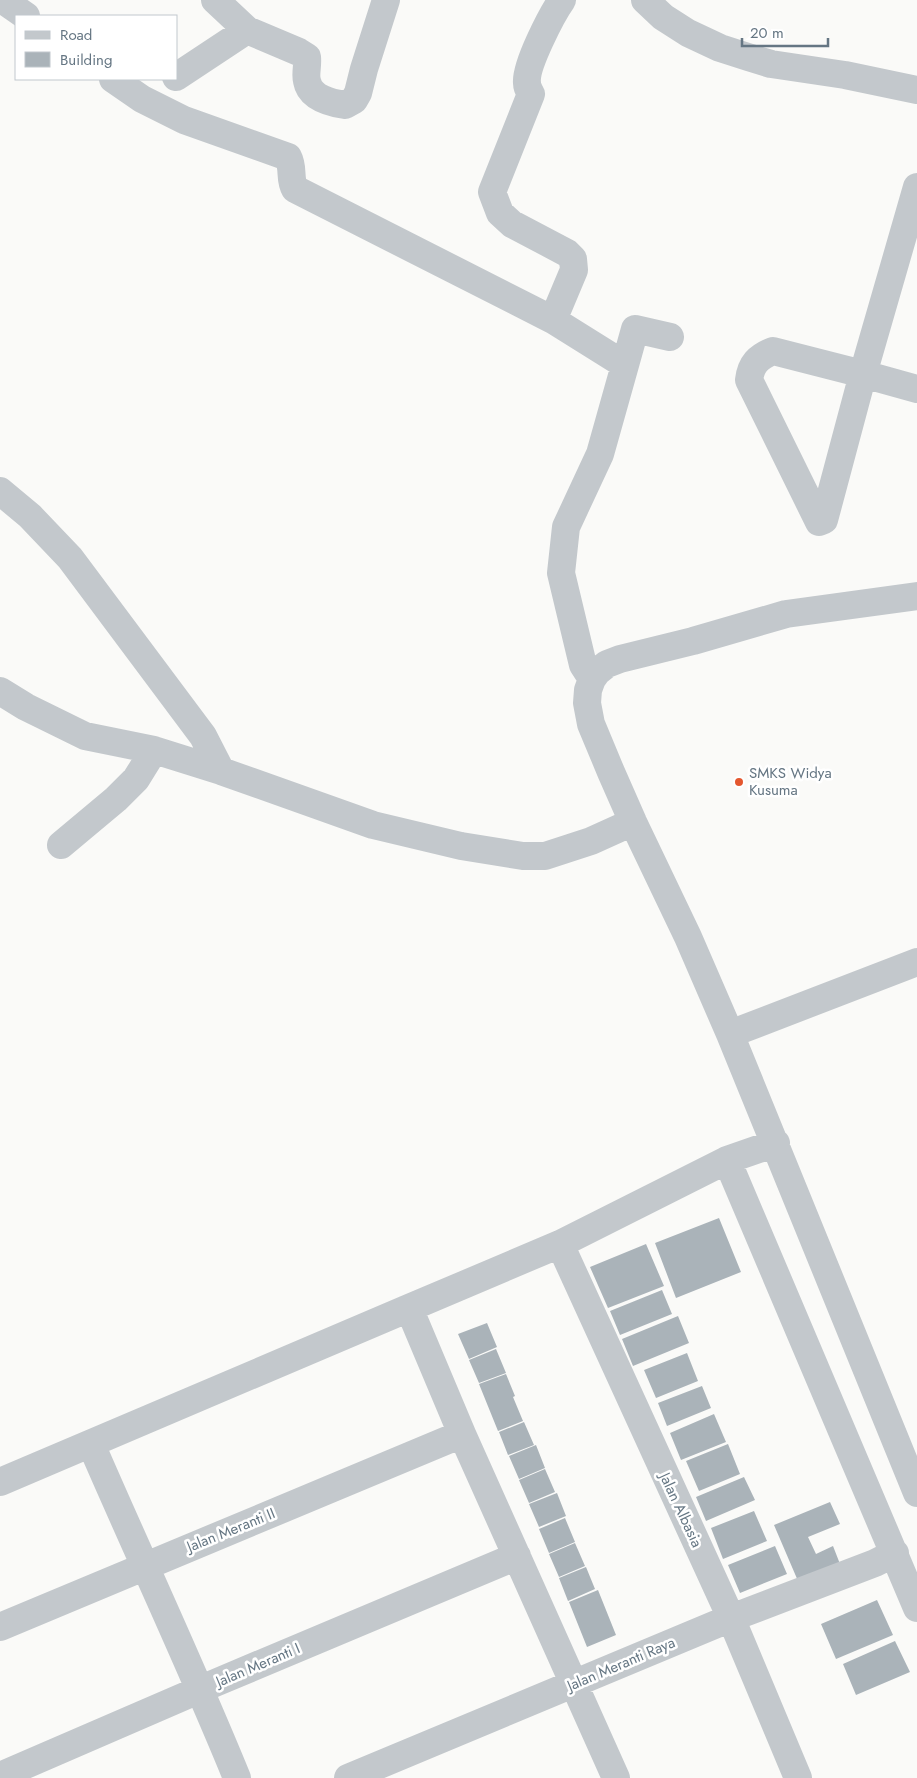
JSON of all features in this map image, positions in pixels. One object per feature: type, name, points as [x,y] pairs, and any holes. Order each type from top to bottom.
[{"type":"street","points":[[3,0],[25,15]]},
{"type":"street","points":[[215,0],[247,30],[299,52],[306,57],[308,66],[306,82],[312,91],[321,99],[346,105],[354,100],[358,92],[386,0]]},
{"type":"street","points":[[553,320],[574,270],[573,259],[566,253],[512,224],[500,213],[492,192],[530,94],[526,83],[528,70],[562,0]]},
{"type":"street","points":[[645,0],[664,17],[688,33],[720,48],[771,64],[836,74],[917,90]]},
{"type":"street","points":[[178,76],[247,30]]},
{"type":"street","points":[[114,80],[142,99],[184,120],[288,157],[292,167],[292,185],[294,189],[553,320],[625,365]]},
{"type":"street","points":[[142,99],[172,80]]},
{"type":"street","points":[[917,187],[863,374],[824,520],[819,522],[749,380],[750,369],[764,355],[773,351],[863,374],[917,389]]},
{"type":"street","points":[[592,679],[583,665],[561,574],[566,527],[600,454],[635,329],[670,337]]},
{"type":"street","points":[[0,491],[30,516],[70,558],[203,736],[221,771]]},
{"type":"street","points":[[917,596],[786,614],[693,641],[620,659],[607,664],[597,672],[588,690],[587,703],[591,724],[633,822],[688,937],[776,1143],[917,1493]]},
{"type":"street","points":[[0,691],[26,708],[85,736],[154,750],[221,771],[373,825],[461,846],[523,856],[545,856],[591,841],[633,822]]},
{"type":"street","points":[[61,845],[116,799],[136,779],[154,750]]},
{"type":"street","points":[[730,1034],[917,962]]},
{"type":"street","points":[[0,1482],[560,1244],[727,1160],[776,1143]]},
{"type":"street","points":[[727,1160],[917,1608]]},
{"type":"street","name":"Jalan Albasia","points":[[560,1244],[731,1618],[798,1778]]},
{"type":"street","points":[[409,1308],[462,1434],[616,1778]]},
{"type":"street","name":"Jalan Meranti II","points":[[0,1627],[462,1434]]},
{"type":"street","points":[[91,1444],[201,1690],[237,1778]]},
{"type":"street","name":"Jalan Meranti Raya","points":[[351,1777],[731,1618],[875,1563],[894,1553]]},
{"type":"street","name":"Jalan Meranti I","points":[[0,1776],[517,1556]]},
{"type":"building","points":[[719,1218],[741,1272],[676,1298],[655,1243]]},
{"type":"building","points":[[646,1244],[664,1286],[608,1308],[590,1267]]},
{"type":"building","points":[[662,1290],[672,1314],[620,1335],[610,1311]]},
{"type":"building","points":[[678,1316],[689,1343],[633,1366],[622,1339]]},
{"type":"building","points":[[487,1323],[497,1347],[469,1359],[458,1334]]},
{"type":"building","points":[[496,1349],[506,1373],[479,1383],[469,1360]]},
{"type":"building","points":[[687,1353],[698,1381],[656,1398],[644,1370]]},
{"type":"building","points":[[506,1374],[523,1421],[498,1431],[479,1384]]},
{"type":"building","points":[[702,1386],[711,1408],[667,1426],[658,1403]]},
{"type":"building","points":[[714,1414],[726,1442],[681,1460],[670,1433]]},
{"type":"building","points":[[524,1422],[534,1445],[508,1455],[499,1432]]},
{"type":"building","points":[[728,1444],[740,1474],[699,1491],[686,1461]]},
{"type":"building","points":[[536,1445],[545,1468],[519,1479],[509,1456]]},
{"type":"building","points":[[545,1469],[555,1492],[529,1503],[519,1480]]},
{"type":"building","points":[[744,1477],[755,1500],[706,1521],[696,1497]]},
{"type":"building","points":[[557,1493],[566,1516],[539,1527],[529,1504]]},
{"type":"building","points":[[830,1502],[840,1524],[808,1537],[816,1554],[833,1546],[840,1564],[798,1581],[774,1525]]},
{"type":"building","points":[[754,1511],[767,1541],[723,1559],[711,1528]]},
{"type":"building","points":[[565,1518],[575,1542],[549,1553],[539,1529]]},
{"type":"building","points":[[575,1543],[585,1566],[559,1577],[549,1554]]},
{"type":"building","points":[[775,1546],[787,1574],[740,1593],[728,1565]]},
{"type":"building","points":[[586,1567],[595,1589],[568,1601],[559,1578]]},
{"type":"building","points":[[598,1590],[616,1635],[587,1647],[569,1602]]},
{"type":"building","points":[[877,1600],[893,1635],[836,1659],[821,1624]]},
{"type":"building","points":[[895,1641],[910,1672],[856,1695],[843,1664]]},
{"type":"place","name":"SMKS Widya Kusuma","points":[[739,782]]}]
